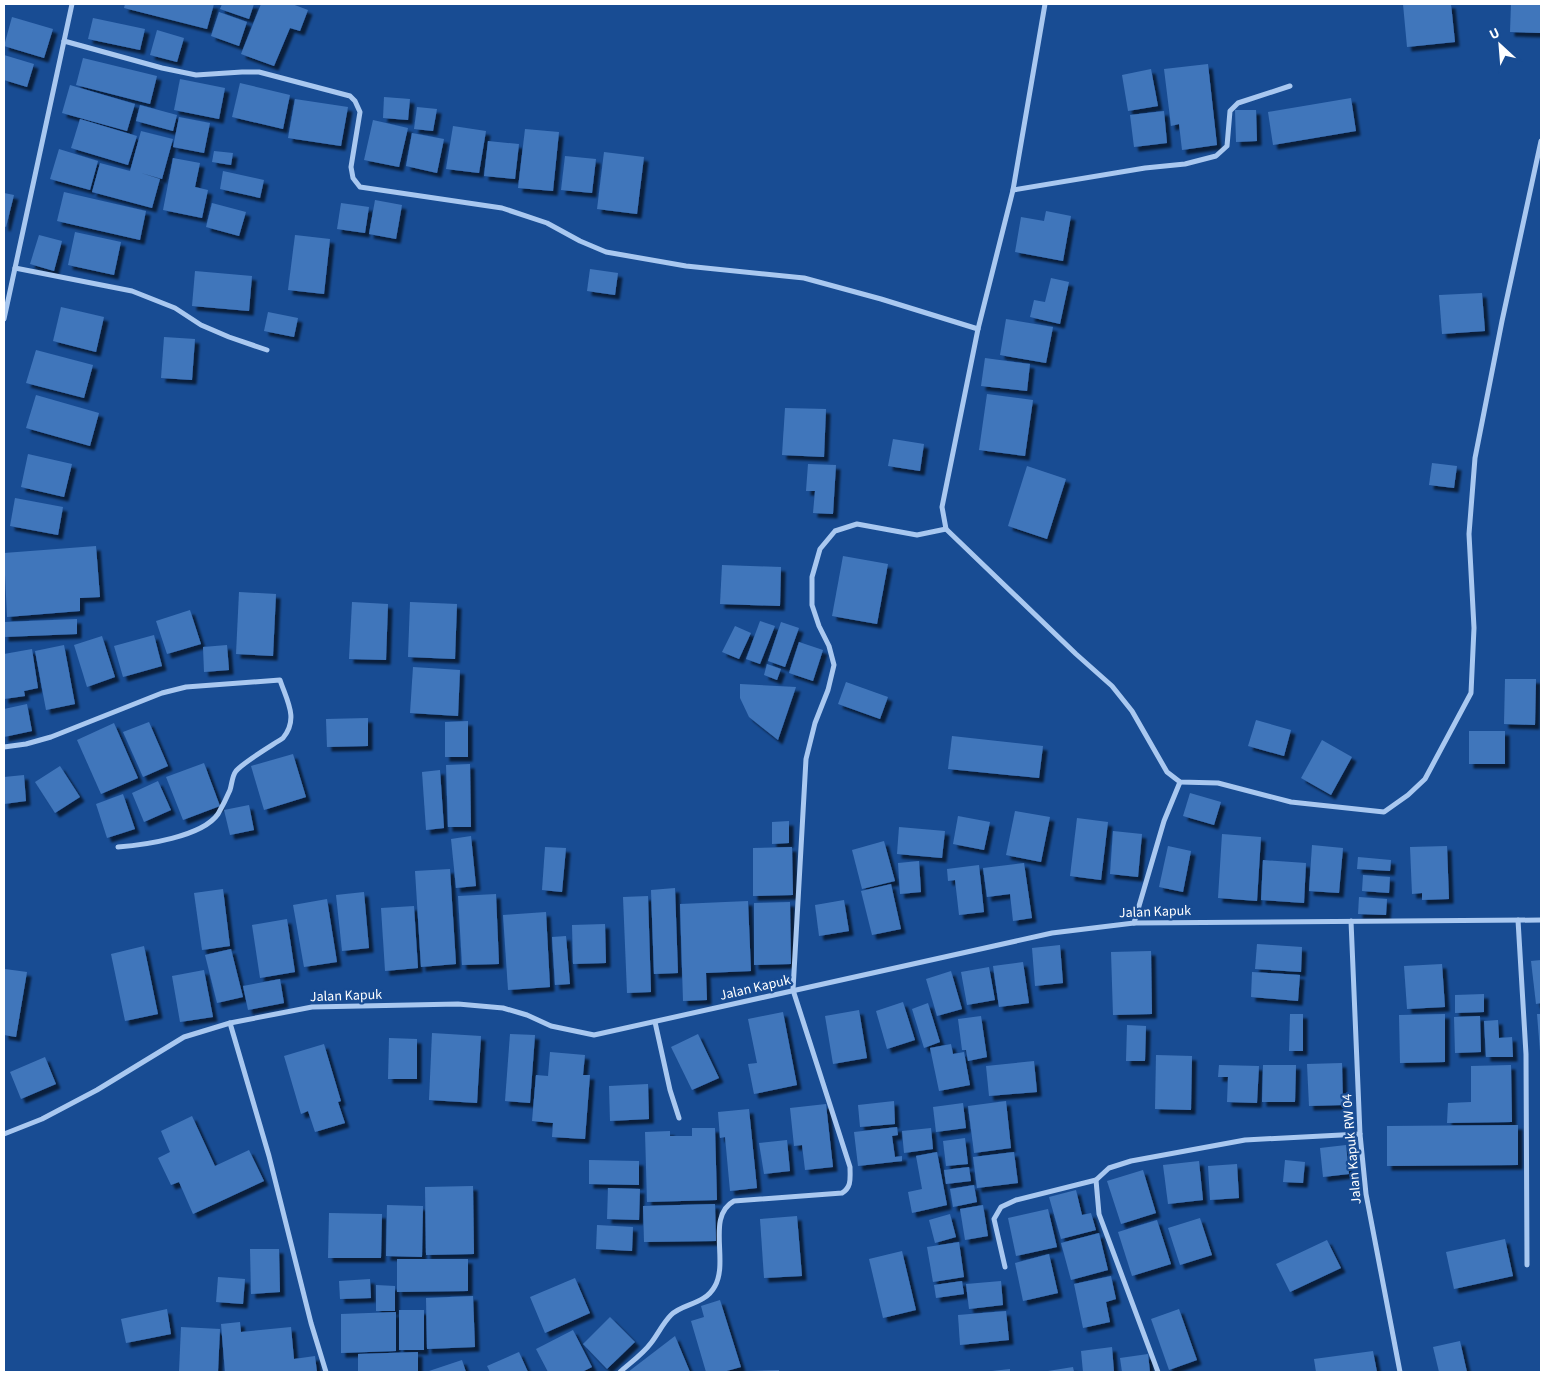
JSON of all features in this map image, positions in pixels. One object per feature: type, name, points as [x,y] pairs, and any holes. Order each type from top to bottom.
[{"type":"street","points":[[4,319],[72,4]]},
{"type":"street","points":[[1045,4],[1013,190],[978,330],[942,507],[946,529],[1112,686],[1132,711],[1167,772],[1180,782],[1218,783],[1291,802],[1384,812],[1408,795],[1425,778],[1452,731],[1472,693],[1474,628],[1469,534],[1475,458],[1541,141]]},
{"type":"street","points":[[64,41],[162,68],[196,75],[260,72],[350,96],[355,101],[360,112],[352,167],[352,178],[360,187],[502,208],[547,223],[580,241],[606,252],[686,266],[804,278],[881,299],[978,330]]},
{"type":"street","points":[[1013,190],[1117,172],[1185,164],[1216,156],[1227,146],[1230,111],[1238,103],[1290,86]]},
{"type":"street","points":[[15,268],[132,291],[175,308],[202,325],[228,337],[267,350]]},
{"type":"street","points":[[620,1372],[649,1345],[672,1314],[703,1300],[715,1287],[720,1268],[722,1214],[726,1205],[734,1201],[842,1193],[848,1190],[850,1167],[793,990],[806,758],[834,665],[829,646],[819,626],[812,605],[812,577],[820,549],[835,531],[857,524],[917,535],[946,529]]},
{"type":"street","points":[[4,747],[26,744],[51,737],[162,693],[186,687],[280,680],[292,718],[289,730],[283,738],[235,772],[230,790],[218,814],[210,823],[191,832],[173,837],[138,846],[118,847]]},
{"type":"street","points":[[1134,922],[1164,821],[1180,782]]},
{"type":"street","points":[[1518,920],[1526,1054],[1527,1265]]},
{"type":"street","name":"Jalan Kapuk","points":[[4,1134],[42,1119],[98,1090],[184,1037],[230,1023],[312,1007],[458,1004],[503,1008],[527,1015],[551,1026],[594,1035],[1052,933],[1134,922],[1541,920]]},
{"type":"street","name":"Jalan Kapuk RW 04","points":[[1351,921],[1360,1134],[1366,1194],[1400,1372]]},
{"type":"street","points":[[655,1022],[678,1118]]},
{"type":"street","points":[[230,1023],[269,1156],[311,1324],[326,1372]]},
{"type":"street","points":[[1004,1267],[994,1219],[1001,1207],[1016,1200],[1096,1180],[1109,1168],[1131,1161],[1245,1140],[1360,1134]]},
{"type":"street","points":[[1096,1180],[1099,1214],[1158,1372]]},
{"type":"building","points":[[125,4],[214,4],[207,29],[124,8]]},
{"type":"building","points":[[222,4],[254,4],[249,19],[220,9]]},
{"type":"building","points":[[261,4],[292,4],[308,10],[300,31],[290,28],[274,66],[241,54]]},
{"type":"building","points":[[1403,4],[1451,4],[1455,42],[1407,47]]},
{"type":"building","points":[[1511,4],[1541,4],[1540,33],[1510,32]]},
{"type":"building","points":[[219,12],[247,22],[239,46],[211,36]]},
{"type":"building","points":[[12,17],[53,29],[44,58],[4,46]]},
{"type":"building","points":[[93,18],[145,29],[140,50],[88,39]]},
{"type":"building","points":[[157,30],[184,38],[177,62],[150,55]]},
{"type":"building","points":[[4,55],[34,64],[27,87],[4,80]]},
{"type":"building","points":[[83,58],[157,76],[150,104],[76,85]]},
{"type":"building","points":[[1208,64],[1217,145],[1182,150],[1179,124],[1171,126],[1164,69]]},
{"type":"building","points":[[1151,69],[1158,106],[1128,111],[1122,75]]},
{"type":"building","points":[[180,79],[225,88],[219,119],[174,110]]},
{"type":"building","points":[[240,83],[290,95],[283,129],[232,117]]},
{"type":"building","points":[[70,85],[135,104],[127,131],[62,113]]},
{"type":"building","points":[[384,97],[410,99],[408,120],[383,118]]},
{"type":"building","points":[[1351,98],[1356,131],[1273,145],[1268,112]]},
{"type":"building","points":[[295,99],[348,107],[341,146],[288,138]]},
{"type":"building","points":[[140,105],[177,115],[173,131],[136,121]]},
{"type":"building","points":[[417,107],[437,109],[433,131],[414,129]]},
{"type":"building","points":[[1235,110],[1256,110],[1257,141],[1236,142]]},
{"type":"building","points":[[1164,111],[1167,143],[1134,147],[1130,115]]},
{"type":"building","points":[[179,117],[210,123],[204,153],[173,147]]},
{"type":"building","points":[[80,119],[137,136],[128,165],[71,148]]},
{"type":"building","points":[[373,120],[408,128],[399,167],[364,160]]},
{"type":"building","points":[[453,126],[486,131],[479,173],[446,169]]},
{"type":"building","points":[[525,129],[559,132],[553,191],[518,188]]},
{"type":"building","points":[[141,131],[173,139],[162,179],[141,173],[160,179],[152,208],[92,192],[100,163],[130,171]]},
{"type":"building","points":[[412,133],[444,139],[437,173],[406,166]]},
{"type":"building","points":[[488,141],[519,144],[515,179],[484,176]]},
{"type":"building","points":[[59,149],[98,161],[90,190],[50,179]]},
{"type":"building","points":[[214,151],[233,153],[231,165],[212,162]]},
{"type":"building","points":[[604,152],[644,157],[637,214],[597,209]]},
{"type":"building","points":[[565,156],[596,159],[592,193],[561,190]]},
{"type":"building","points":[[173,158],[200,163],[195,187],[208,190],[202,218],[163,210]]},
{"type":"building","points":[[223,171],[264,180],[260,198],[220,189]]},
{"type":"building","points":[[64,192],[146,211],[140,240],[57,221]]},
{"type":"building","points":[[4,193],[14,195],[6,227],[4,226]]},
{"type":"building","points":[[375,200],[402,205],[396,239],[369,234]]},
{"type":"building","points":[[212,203],[246,212],[239,236],[206,227]]},
{"type":"building","points":[[341,203],[369,207],[365,233],[337,229]]},
{"type":"building","points":[[1046,211],[1071,216],[1063,261],[1015,252],[1021,217],[1044,221]]},
{"type":"building","points":[[75,232],[121,242],[114,275],[68,265]]},
{"type":"building","points":[[39,235],[62,241],[54,271],[30,264]]},
{"type":"building","points":[[295,235],[330,239],[324,294],[288,290]]},
{"type":"building","points":[[590,269],[618,273],[615,295],[587,291]]},
{"type":"building","points":[[195,271],[252,276],[249,311],[192,306]]},
{"type":"building","points":[[1051,278],[1069,282],[1060,324],[1030,317],[1034,300],[1045,302]]},
{"type":"building","points":[[1482,293],[1485,331],[1442,334],[1439,295]]},
{"type":"building","points":[[61,307],[104,317],[96,352],[53,341]]},
{"type":"building","points":[[268,312],[298,318],[294,337],[264,331]]},
{"type":"building","points":[[1006,319],[1053,327],[1046,363],[1000,355]]},
{"type":"building","points":[[164,337],[195,339],[192,380],[161,378]]},
{"type":"building","points":[[36,350],[93,365],[84,398],[26,383]]},
{"type":"building","points":[[985,358],[1030,364],[1027,391],[981,386]]},
{"type":"building","points":[[987,394],[1033,400],[1025,456],[979,450]]},
{"type":"building","points":[[36,395],[99,413],[90,446],[26,428]]},
{"type":"building","points":[[785,408],[826,409],[824,457],[782,455]]},
{"type":"building","points":[[893,439],[924,444],[920,471],[888,466]]},
{"type":"building","points":[[28,454],[72,464],[64,497],[21,487]]},
{"type":"building","points":[[1432,463],[1457,466],[1454,488],[1429,485]]},
{"type":"building","points":[[808,464],[836,465],[833,514],[813,513],[815,491],[806,491]]},
{"type":"building","points":[[1027,466],[1066,479],[1047,539],[1008,526]]},
{"type":"building","points":[[15,498],[63,507],[58,535],[10,526]]},
{"type":"building","points":[[96,546],[100,597],[80,598],[80,611],[7,617],[4,553]]},
{"type":"building","points":[[843,556],[888,564],[877,624],[832,616]]},
{"type":"building","points":[[722,565],[781,567],[780,606],[720,604]]},
{"type":"building","points":[[239,592],[276,594],[273,656],[236,654]]},
{"type":"building","points":[[352,602],[388,604],[386,660],[349,659]]},
{"type":"building","points":[[410,602],[457,604],[455,659],[408,657]]},
{"type":"building","points":[[190,610],[201,644],[167,654],[156,621]]},
{"type":"building","points":[[77,619],[77,634],[4,637],[4,622]]},
{"type":"building","points":[[760,621],[775,626],[760,664],[746,659]]},
{"type":"building","points":[[781,622],[799,628],[785,667],[768,661]]},
{"type":"building","points":[[735,626],[751,633],[739,659],[722,652]]},
{"type":"building","points":[[154,635],[162,666],[123,677],[114,646]]},
{"type":"building","points":[[102,636],[115,677],[87,687],[74,645]]},
{"type":"building","points":[[799,642],[823,650],[813,681],[789,673]]},
{"type":"building","points":[[64,645],[75,704],[46,710],[35,651]]},
{"type":"building","points":[[227,645],[229,670],[204,672],[203,647]]},
{"type":"building","points":[[32,649],[38,688],[24,691],[25,696],[4,699],[4,654]]},
{"type":"building","points":[[767,664],[781,669],[777,680],[764,675]]},
{"type":"building","points":[[413,667],[460,670],[458,716],[410,713]]},
{"type":"building","points":[[1505,679],[1536,679],[1535,725],[1504,724]]},
{"type":"building","points":[[846,682],[888,697],[880,719],[838,704]]},
{"type":"building","points":[[740,684],[796,687],[778,740],[749,717],[740,698]]},
{"type":"building","points":[[27,704],[32,731],[4,737],[4,709]]},
{"type":"building","points":[[368,718],[368,746],[327,747],[326,719]]},
{"type":"building","points":[[1256,720],[1291,730],[1284,756],[1248,746]]},
{"type":"building","points":[[468,721],[468,757],[445,757],[445,722]]},
{"type":"building","points":[[149,722],[168,766],[143,777],[123,732]]},
{"type":"building","points":[[114,723],[138,778],[101,794],[77,740]]},
{"type":"building","points":[[1469,731],[1505,731],[1505,764],[1469,764]]},
{"type":"building","points":[[952,736],[1043,746],[1039,778],[948,769]]},
{"type":"building","points":[[1322,740],[1352,757],[1331,795],[1301,778]]},
{"type":"building","points":[[293,754],[306,797],[264,810],[251,766]]},
{"type":"building","points":[[204,763],[220,806],[183,820],[166,777]]},
{"type":"building","points":[[470,764],[471,827],[448,827],[446,765]]},
{"type":"building","points":[[60,766],[80,797],[55,813],[35,782]]},
{"type":"building","points":[[440,770],[444,828],[426,830],[422,772]]},
{"type":"building","points":[[24,775],[26,801],[4,804],[4,777]]},
{"type":"building","points":[[158,781],[171,810],[144,822],[132,793]]},
{"type":"building","points":[[1190,793],[1221,802],[1214,825],[1183,816]]},
{"type":"building","points":[[123,794],[135,829],[107,838],[96,804]]},
{"type":"building","points":[[249,805],[254,830],[230,835],[224,810]]},
{"type":"building","points":[[1015,811],[1050,817],[1041,862],[1006,855]]},
{"type":"building","points":[[958,816],[990,822],[984,850],[953,844]]},
{"type":"building","points":[[1077,818],[1108,822],[1101,880],[1070,876]]},
{"type":"building","points":[[789,821],[789,843],[772,844],[772,822]]},
{"type":"building","points":[[899,827],[945,831],[942,858],[897,854]]},
{"type":"building","points":[[1113,831],[1142,834],[1138,877],[1110,874]]},
{"type":"building","points":[[1222,834],[1261,837],[1257,901],[1218,898]]},
{"type":"building","points":[[471,836],[476,886],[456,888],[451,839]]},
{"type":"building","points":[[884,841],[895,881],[862,889],[852,850]]},
{"type":"building","points":[[1312,845],[1343,848],[1339,893],[1309,891]]},
{"type":"building","points":[[1168,846],[1191,851],[1183,892],[1159,887]]},
{"type":"building","points":[[1447,846],[1449,899],[1422,900],[1422,893],[1412,894],[1410,847]]},
{"type":"building","points":[[545,847],[566,848],[562,892],[542,890]]},
{"type":"building","points":[[792,847],[793,895],[753,896],[753,848]]},
{"type":"building","points":[[1358,857],[1391,860],[1390,871],[1357,869]]},
{"type":"building","points":[[1263,860],[1306,863],[1304,903],[1261,900]]},
{"type":"building","points":[[919,861],[921,892],[900,894],[898,863]]},
{"type":"building","points":[[1024,863],[1032,918],[1013,921],[1010,894],[987,897],[983,868]]},
{"type":"building","points":[[979,865],[984,912],[959,915],[955,880],[948,881],[947,869]]},
{"type":"building","points":[[450,869],[456,964],[421,967],[415,871]]},
{"type":"building","points":[[1363,875],[1390,877],[1389,893],[1362,891]]},
{"type":"building","points":[[891,884],[901,929],[872,935],[861,891]]},
{"type":"building","points":[[675,888],[678,973],[654,974],[651,890]]},
{"type":"building","points":[[223,889],[230,946],[202,950],[194,893]]},
{"type":"building","points":[[364,892],[369,948],[342,951],[336,895]]},
{"type":"building","points":[[496,894],[499,964],[462,965],[458,896]]},
{"type":"building","points":[[648,896],[651,992],[627,993],[623,897]]},
{"type":"building","points":[[1359,897],[1387,899],[1386,915],[1358,914]]},
{"type":"building","points":[[327,899],[337,962],[304,967],[293,905]]},
{"type":"building","points":[[844,900],[849,931],[819,936],[815,905]]},
{"type":"building","points":[[748,901],[751,971],[706,973],[707,1000],[683,1001],[680,904]]},
{"type":"building","points":[[790,902],[791,964],[754,965],[754,903]]},
{"type":"building","points":[[414,906],[418,968],[385,971],[381,908]]},
{"type":"building","points":[[546,912],[550,987],[508,990],[503,915]]},
{"type":"building","points":[[287,919],[295,972],[260,978],[252,925]]},
{"type":"building","points":[[605,924],[606,963],[573,964],[572,925]]},
{"type":"building","points":[[566,936],[570,984],[555,985],[552,937]]},
{"type":"building","points":[[1257,944],[1302,947],[1301,972],[1255,969]]},
{"type":"building","points":[[1060,945],[1063,983],[1035,986],[1032,948]]},
{"type":"building","points":[[144,946],[158,1014],[125,1021],[111,954]]},
{"type":"building","points":[[231,949],[243,997],[217,1003],[205,955]]},
{"type":"building","points":[[1151,951],[1152,1014],[1113,1015],[1111,952]]},
{"type":"building","points":[[1541,960],[1541,1003],[1536,1004],[1531,961]]},
{"type":"building","points":[[1023,962],[1029,1003],[999,1007],[993,966]]},
{"type":"building","points":[[1442,964],[1445,1007],[1407,1009],[1404,966]]},
{"type":"building","points":[[989,967],[995,1000],[967,1005],[961,972]]},
{"type":"building","points":[[5,969],[27,972],[16,1037],[4,1035]]},
{"type":"building","points":[[204,970],[213,1017],[180,1022],[172,976]]},
{"type":"building","points":[[951,971],[962,1009],[937,1016],[926,979]]},
{"type":"building","points":[[1252,972],[1300,975],[1298,1001],[1251,997]]},
{"type":"building","points":[[280,979],[284,1003],[248,1010],[243,986]]},
{"type":"building","points":[[1484,994],[1484,1012],[1455,1013],[1455,995]]},
{"type":"building","points":[[903,1002],[915,1040],[887,1049],[876,1011]]},
{"type":"building","points":[[928,1003],[940,1042],[924,1048],[912,1009]]},
{"type":"building","points":[[859,1010],[867,1058],[833,1064],[825,1016]]},
{"type":"building","points":[[783,1012],[797,1085],[754,1094],[748,1064],[757,1063],[748,1019]]},
{"type":"building","points":[[1290,1014],[1303,1014],[1303,1051],[1289,1051]]},
{"type":"building","points":[[1445,1014],[1445,1062],[1400,1063],[1399,1015]]},
{"type":"building","points":[[1537,1014],[1541,1014],[1541,1051],[1540,1051]]},
{"type":"building","points":[[981,1016],[987,1057],[968,1061],[966,1050],[962,1050],[958,1019]]},
{"type":"building","points":[[1480,1016],[1481,1052],[1455,1053],[1454,1017]]},
{"type":"building","points":[[1498,1020],[1499,1038],[1512,1037],[1513,1057],[1486,1057],[1484,1021]]},
{"type":"building","points":[[1127,1025],[1146,1026],[1145,1061],[1126,1061]]},
{"type":"building","points":[[432,1033],[481,1036],[477,1103],[429,1100]]},
{"type":"building","points":[[510,1034],[535,1035],[530,1103],[505,1101]]},
{"type":"building","points":[[698,1034],[719,1078],[692,1090],[671,1047]]},
{"type":"building","points":[[389,1038],[417,1039],[417,1079],[388,1079]]},
{"type":"building","points":[[324,1044],[341,1101],[338,1102],[345,1123],[315,1132],[308,1111],[301,1114],[284,1056]]},
{"type":"building","points":[[951,1044],[953,1054],[964,1052],[970,1085],[939,1091],[930,1048]]},
{"type":"building","points":[[550,1052],[585,1055],[583,1075],[590,1075],[585,1139],[552,1137],[553,1123],[532,1121],[536,1075],[548,1076]]},
{"type":"building","points":[[1156,1055],[1192,1056],[1191,1110],[1155,1109]]},
{"type":"building","points":[[45,1057],[56,1084],[21,1099],[10,1072]]},
{"type":"building","points":[[1034,1061],[1037,1092],[989,1096],[986,1066]]},
{"type":"building","points":[[1342,1063],[1343,1105],[1309,1106],[1307,1064]]},
{"type":"building","points":[[1219,1065],[1259,1066],[1257,1103],[1227,1102],[1228,1077],[1218,1077]]},
{"type":"building","points":[[1263,1065],[1296,1065],[1295,1102],[1262,1102]]},
{"type":"building","points":[[1511,1065],[1512,1122],[1447,1123],[1448,1103],[1471,1102],[1471,1066]]},
{"type":"building","points":[[648,1084],[649,1119],[610,1121],[609,1086]]},
{"type":"building","points":[[894,1101],[895,1124],[860,1127],[858,1105]]},
{"type":"building","points":[[1006,1101],[1011,1148],[974,1153],[968,1106]]},
{"type":"building","points":[[963,1103],[966,1128],[936,1132],[933,1107]]},
{"type":"building","points":[[826,1104],[833,1167],[805,1170],[802,1145],[794,1146],[790,1108]]},
{"type":"building","points":[[749,1109],[757,1188],[730,1191],[725,1137],[720,1138],[718,1112]]},
{"type":"building","points":[[192,1116],[215,1166],[249,1150],[264,1181],[193,1214],[179,1182],[171,1185],[158,1158],[170,1152],[161,1131]]},
{"type":"building","points":[[1518,1125],[1518,1165],[1387,1166],[1387,1126]]},
{"type":"building","points":[[897,1127],[898,1135],[892,1136],[895,1157],[902,1156],[902,1161],[858,1166],[854,1132]]},
{"type":"building","points":[[692,1128],[715,1128],[717,1200],[647,1202],[645,1132],[670,1131],[670,1136],[692,1136]]},
{"type":"building","points":[[931,1128],[933,1149],[904,1153],[902,1131]]},
{"type":"building","points":[[965,1138],[968,1164],[946,1166],[943,1141]]},
{"type":"building","points":[[787,1140],[790,1171],[764,1174],[759,1143]]},
{"type":"building","points":[[1346,1145],[1349,1174],[1323,1177],[1320,1148]]},
{"type":"building","points":[[937,1152],[947,1205],[912,1213],[908,1192],[922,1189],[916,1156]]},
{"type":"building","points":[[1014,1152],[1018,1183],[977,1188],[973,1157]]},
{"type":"building","points":[[589,1160],[639,1161],[639,1185],[589,1184]]},
{"type":"building","points":[[1285,1160],[1305,1162],[1303,1183],[1283,1182]]},
{"type":"building","points":[[1199,1161],[1203,1200],[1168,1204],[1163,1165]]},
{"type":"building","points":[[1237,1164],[1239,1198],[1210,1200],[1208,1166]]},
{"type":"building","points":[[969,1167],[971,1181],[946,1184],[944,1170]]},
{"type":"building","points":[[1143,1170],[1156,1213],[1121,1224],[1107,1181]]},
{"type":"building","points":[[974,1185],[977,1202],[953,1207],[950,1189]]},
{"type":"building","points":[[473,1186],[474,1254],[426,1255],[425,1187]]},
{"type":"building","points":[[608,1188],[640,1189],[639,1220],[607,1219]]},
{"type":"building","points":[[1076,1190],[1082,1215],[1091,1213],[1096,1230],[1061,1239],[1049,1197]]},
{"type":"building","points":[[715,1204],[716,1241],[644,1242],[643,1206]]},
{"type":"building","points":[[387,1205],[423,1206],[422,1257],[386,1256]]},
{"type":"building","points":[[983,1205],[988,1236],[965,1240],[960,1209]]},
{"type":"building","points":[[1048,1209],[1057,1247],[1016,1256],[1008,1218]]},
{"type":"building","points":[[329,1213],[382,1214],[381,1258],[328,1258]]},
{"type":"building","points":[[950,1214],[956,1237],[935,1243],[929,1220]]},
{"type":"building","points":[[797,1216],[802,1276],[764,1278],[760,1219]]},
{"type":"building","points":[[1200,1218],[1212,1255],[1180,1265],[1168,1228]]},
{"type":"building","points":[[1157,1220],[1171,1264],[1132,1276],[1118,1232]]},
{"type":"building","points":[[597,1225],[633,1227],[632,1251],[596,1249]]},
{"type":"building","points":[[1099,1233],[1108,1270],[1071,1280],[1061,1243]]},
{"type":"building","points":[[1505,1239],[1513,1276],[1454,1289],[1446,1252]]},
{"type":"building","points":[[1327,1240],[1341,1268],[1290,1292],[1276,1264]]},
{"type":"building","points":[[959,1242],[964,1277],[933,1282],[927,1247]]},
{"type":"building","points":[[250,1249],[279,1249],[280,1292],[251,1294]]},
{"type":"building","points":[[902,1251],[916,1310],[883,1318],[869,1259]]},
{"type":"building","points":[[1049,1254],[1058,1293],[1023,1301],[1015,1263]]},
{"type":"building","points":[[397,1259],[468,1259],[468,1291],[397,1292]]},
{"type":"building","points":[[1111,1276],[1116,1299],[1106,1302],[1110,1322],[1083,1328],[1074,1284]]},
{"type":"building","points":[[218,1277],[245,1279],[243,1304],[216,1302]]},
{"type":"building","points":[[575,1278],[590,1313],[545,1333],[530,1297]]},
{"type":"building","points":[[370,1279],[371,1298],[340,1299],[339,1281]]},
{"type":"building","points":[[962,1281],[964,1294],[936,1298],[934,1285]]},
{"type":"building","points":[[1001,1281],[1003,1305],[969,1309],[966,1284]]},
{"type":"building","points":[[376,1285],[395,1286],[395,1311],[376,1311]]},
{"type":"building","points":[[473,1296],[475,1347],[427,1349],[426,1298]]},
{"type":"building","points":[[720,1300],[741,1367],[723,1372],[706,1372],[691,1321],[704,1317],[701,1306]]},
{"type":"building","points":[[167,1309],[171,1334],[126,1343],[121,1319]]},
{"type":"building","points":[[1179,1309],[1197,1360],[1169,1370],[1151,1319]]},
{"type":"building","points":[[399,1310],[424,1310],[424,1350],[399,1350]]},
{"type":"building","points":[[1006,1311],[1009,1340],[960,1345],[958,1315]]},
{"type":"building","points":[[396,1312],[396,1351],[341,1353],[341,1314]]},
{"type":"building","points":[[610,1317],[635,1342],[607,1369],[583,1344]]},
{"type":"building","points":[[240,1322],[241,1332],[291,1327],[294,1359],[315,1356],[317,1372],[225,1372],[221,1324]]},
{"type":"building","points":[[181,1327],[220,1329],[218,1372],[179,1372]]},
{"type":"building","points":[[573,1330],[592,1367],[582,1372],[548,1372],[536,1349]]},
{"type":"building","points":[[675,1336],[690,1372],[628,1372]]},
{"type":"building","points":[[1460,1341],[1467,1372],[1439,1372],[1433,1347]]},
{"type":"building","points":[[1112,1347],[1114,1372],[1083,1372],[1081,1351]]},
{"type":"building","points":[[1373,1351],[1377,1372],[1316,1372],[1314,1359]]},
{"type":"building","points":[[418,1352],[418,1372],[358,1372],[358,1354]]},
{"type":"building","points":[[519,1352],[528,1372],[490,1372],[487,1366]]},
{"type":"building","points":[[1148,1354],[1150,1372],[1122,1372],[1120,1358]]},
{"type":"building","points":[[462,1360],[466,1372],[426,1372]]},
{"type":"building","points":[[1073,1367],[1074,1372],[1048,1372],[1048,1371]]},
{"type":"building","points":[[1010,1369],[1010,1372],[992,1372],[992,1371]]},
{"type":"building","points":[[779,1370],[779,1372],[749,1372],[749,1371]]}]
